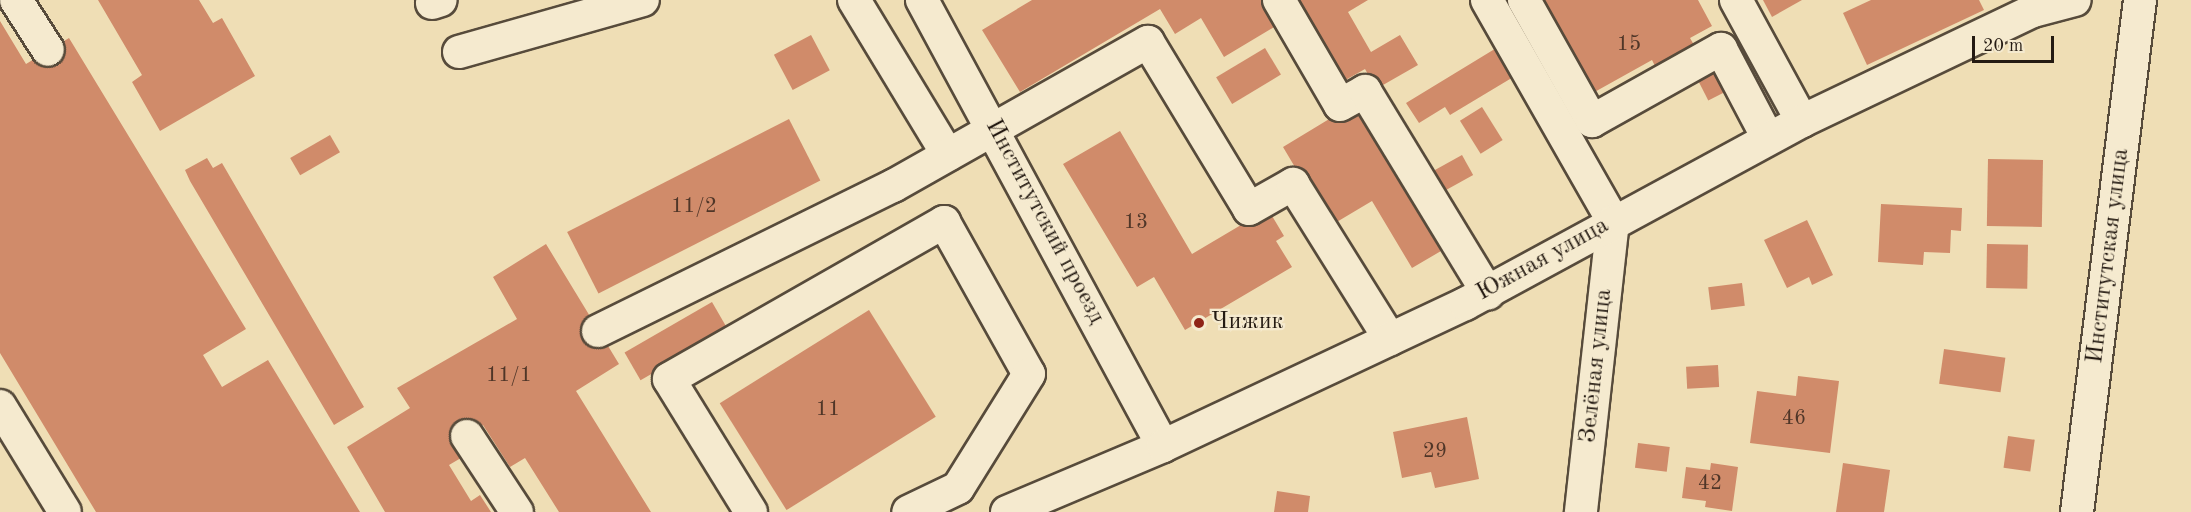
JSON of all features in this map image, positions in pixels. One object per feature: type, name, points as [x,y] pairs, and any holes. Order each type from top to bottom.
[{"type":"street","points":[[16,0],[48,50]]},
{"type":"street","points":[[459,52],[643,0]]},
{"type":"street","points":[[854,0],[948,155]]},
{"type":"street","name":"Институтский проезд","points":[[922,0],[994,129],[1162,446]]},
{"type":"street","points":[[1279,0],[1340,105],[1365,91],[1488,293]]},
{"type":"street","points":[[1487,0],[1613,221]]},
{"type":"street","points":[[1524,0],[1592,121],[1721,49],[1768,138]]},
{"type":"street","points":[[1736,0],[1802,121]]},
{"type":"street","name":"Южная улица","points":[[1007,512],[1162,446],[1488,293],[1613,221],[1802,121],[2033,10],[2074,0]]},
{"type":"street","name":"Институтская улица","points":[[2077,512],[2140,0]]},
{"type":"street","points":[[598,331],[948,155],[1149,42],[1249,209],[1293,184],[1389,339]]},
{"type":"street","name":"Зелёная улица","points":[[1581,512],[1613,221]]},
{"type":"street","points":[[751,512],[669,379],[944,222],[1029,374],[958,488],[908,512]]},
{"type":"street","points":[[0,406],[65,512]]},
{"type":"street","points":[[467,436],[517,512]]},
{"type":"building","points":[[98,0],[199,0],[213,23],[222,18],[255,76],[160,131],[132,82],[142,75]]},
{"type":"building","points":[[1032,0],[1268,0],[1281,23],[1224,57],[1201,18],[1175,34],[1160,9],[1020,92],[982,30]]},
{"type":"building","points":[[1295,0],[1368,0],[1348,12],[1371,52],[1400,35],[1418,65],[1376,89],[1365,69],[1342,82]]},
{"type":"building","points":[[1539,0],[1698,0],[1712,26],[1690,38],[1698,52],[1659,74],[1652,60],[1591,94]]},
{"type":"building","points":[[1763,0],[1802,0],[1772,17]]},
{"type":"building","points":[[1871,0],[1979,0],[1984,10],[1867,65],[1843,13]]},
{"type":"building","points":[[0,21],[26,64],[69,38],[246,329],[203,355],[222,387],[268,360],[360,512],[96,512],[0,353]]},
{"type":"building","points":[[811,35],[830,70],[793,90],[774,55]]},
{"type":"building","points":[[1498,47],[1515,76],[1450,115],[1445,107],[1419,123],[1406,103]]},
{"type":"building","points":[[1265,48],[1281,75],[1232,104],[1216,77]]},
{"type":"building","points":[[1721,66],[1732,88],[1708,101],[1697,78]]},
{"type":"building","points":[[1354,104],[1441,251],[1412,268],[1372,201],[1330,226],[1283,147]]},
{"type":"building","points":[[1482,107],[1503,140],[1481,154],[1460,121]]},
{"type":"building","points":[[789,119],[820,180],[598,294],[567,232]]},
{"type":"building","points":[[1120,131],[1192,254],[1268,209],[1284,236],[1276,241],[1292,267],[1185,330],[1154,277],[1137,287],[1063,164]]},
{"type":"building","points":[[330,135],[340,152],[300,175],[290,158]]},
{"type":"building","points":[[1462,155],[1473,175],[1443,192],[1432,171]]},
{"type":"building","points":[[207,158],[213,168],[222,163],[364,407],[334,425],[190,181],[185,170]]},
{"type":"building","points":[[1988,159],[2043,160],[2042,227],[1987,226]]},
{"type":"building","points":[[1881,204],[1962,208],[1961,231],[1951,230],[1950,253],[1924,252],[1923,265],[1878,262]]},
{"type":"building","points":[[1807,220],[1833,275],[1812,285],[1809,277],[1787,288],[1764,240]]},
{"type":"building","points":[[546,244],[619,364],[576,391],[651,512],[559,512],[525,458],[510,467],[483,425],[457,441],[466,455],[449,465],[471,501],[480,495],[491,512],[385,512],[347,447],[410,408],[397,388],[517,319],[493,277]]},
{"type":"building","points":[[1987,244],[2028,245],[2027,289],[1986,288]]},
{"type":"building","points":[[1742,283],[1745,306],[1711,310],[1708,287]]},
{"type":"building","points":[[712,302],[728,330],[641,380],[625,352]]},
{"type":"building","points":[[869,310],[936,417],[787,510],[720,403]]},
{"type":"building","points":[[1944,349],[2005,358],[2001,392],[1939,384]]},
{"type":"building","points":[[1718,365],[1719,387],[1687,389],[1686,367]]},
{"type":"building","points":[[1798,376],[1839,381],[1830,453],[1750,443],[1757,391],[1796,396]]},
{"type":"building","points":[[1467,417],[1479,479],[1435,488],[1431,472],[1402,478],[1393,432]]},
{"type":"building","points":[[2008,436],[2035,440],[2030,471],[2004,468]]},
{"type":"building","points":[[1638,443],[1670,447],[1667,472],[1635,468]]},
{"type":"building","points":[[1711,463],[1738,467],[1732,511],[1705,507],[1706,501],[1682,498],[1686,467],[1710,470]]},
{"type":"building","points":[[1843,463],[1890,470],[1884,512],[1836,512]]},
{"type":"building","points":[[1277,491],[1310,496],[1308,512],[1274,512]]},
{"type":"place","name":"Чижик","points":[[1199,323]]}]
